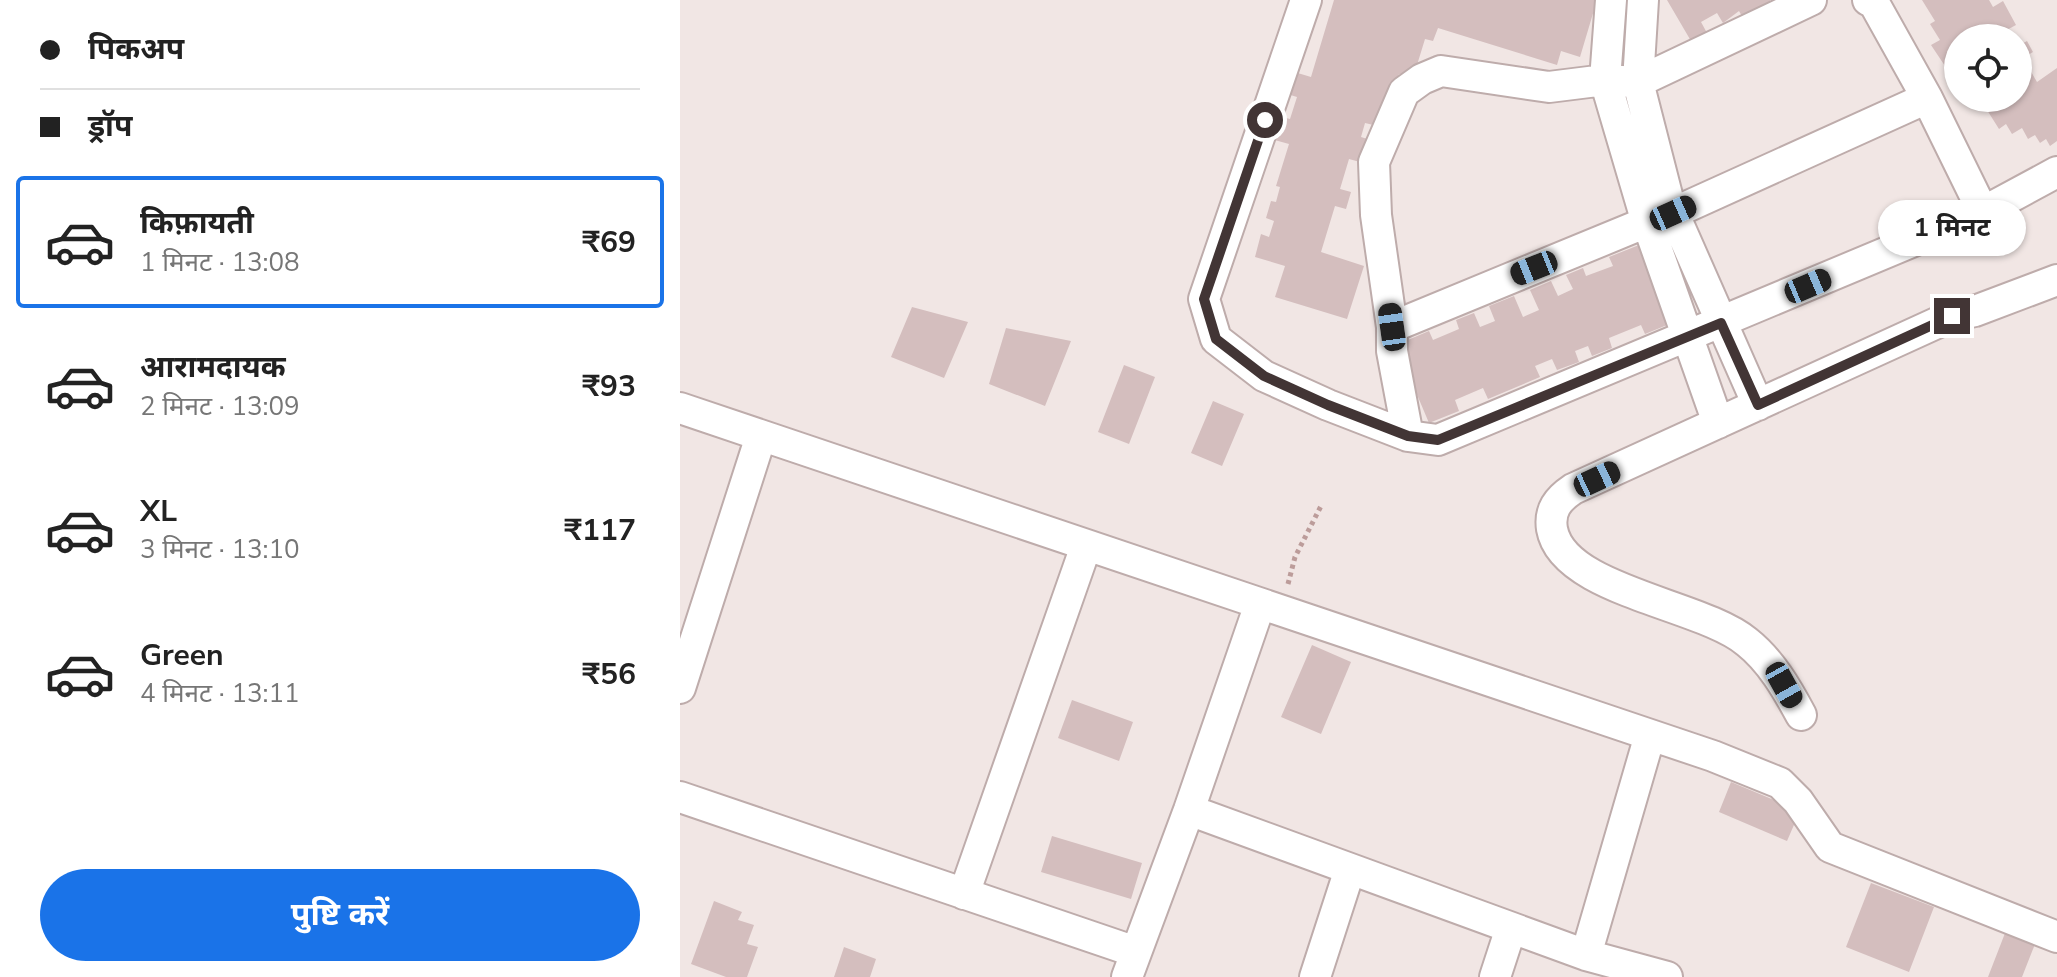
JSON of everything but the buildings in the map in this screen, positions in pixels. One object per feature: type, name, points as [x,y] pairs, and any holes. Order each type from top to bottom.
[{"type":"street","points":[[1306,0],[1204,299],[1216,339],[1264,376],[1408,436],[1438,440],[1983,212],[2057,172]]},
{"type":"street","points":[[1611,0],[1605,80],[1660,217],[1721,323],[1758,405]]},
{"type":"street","points":[[1643,0],[1638,82],[1660,217],[1687,338],[1718,423]]},
{"type":"street","points":[[1408,436],[1392,351],[1392,327],[1376,215],[1374,162],[1404,92],[1422,79],[1441,71],[1549,87],[1605,80],[1638,82],[1811,0]]},
{"type":"street","points":[[1868,0],[1874,3],[1927,98],[1983,212]]},
{"type":"street","points":[[1392,327],[1660,217],[1927,98]]},
{"type":"street","points":[[1801,715],[1784,685],[1746,641],[1721,626],[1613,585],[1567,558],[1554,542],[1550,521],[1553,508],[1560,498],[1573,489],[1952,316],[1975,311],[2057,280]]},
{"type":"street","points":[[680,408],[1650,735],[1780,783],[1798,801],[1830,847],[2057,937]]},
{"type":"street","points":[[683,670],[761,436]]},
{"type":"street","points":[[964,894],[1086,546]]},
{"type":"street","points":[[680,797],[964,894],[1132,964],[1260,604]]},
{"type":"street","points":[[1586,955],[1650,735]]},
{"type":"street","points":[[1189,810],[1586,955],[1667,977]]},
{"type":"street","points":[[1315,977],[1350,869]]},
{"type":"street","points":[[1495,977],[1511,928]]},
{"type":"path","points":[[1290,613],[1288,583],[1295,557],[1322,504]]},
{"type":"route","points":[[1265,120],[1204,299],[1216,339],[1264,376],[1408,436],[1438,440],[1721,323],[1758,405],[1952,316]]}]
